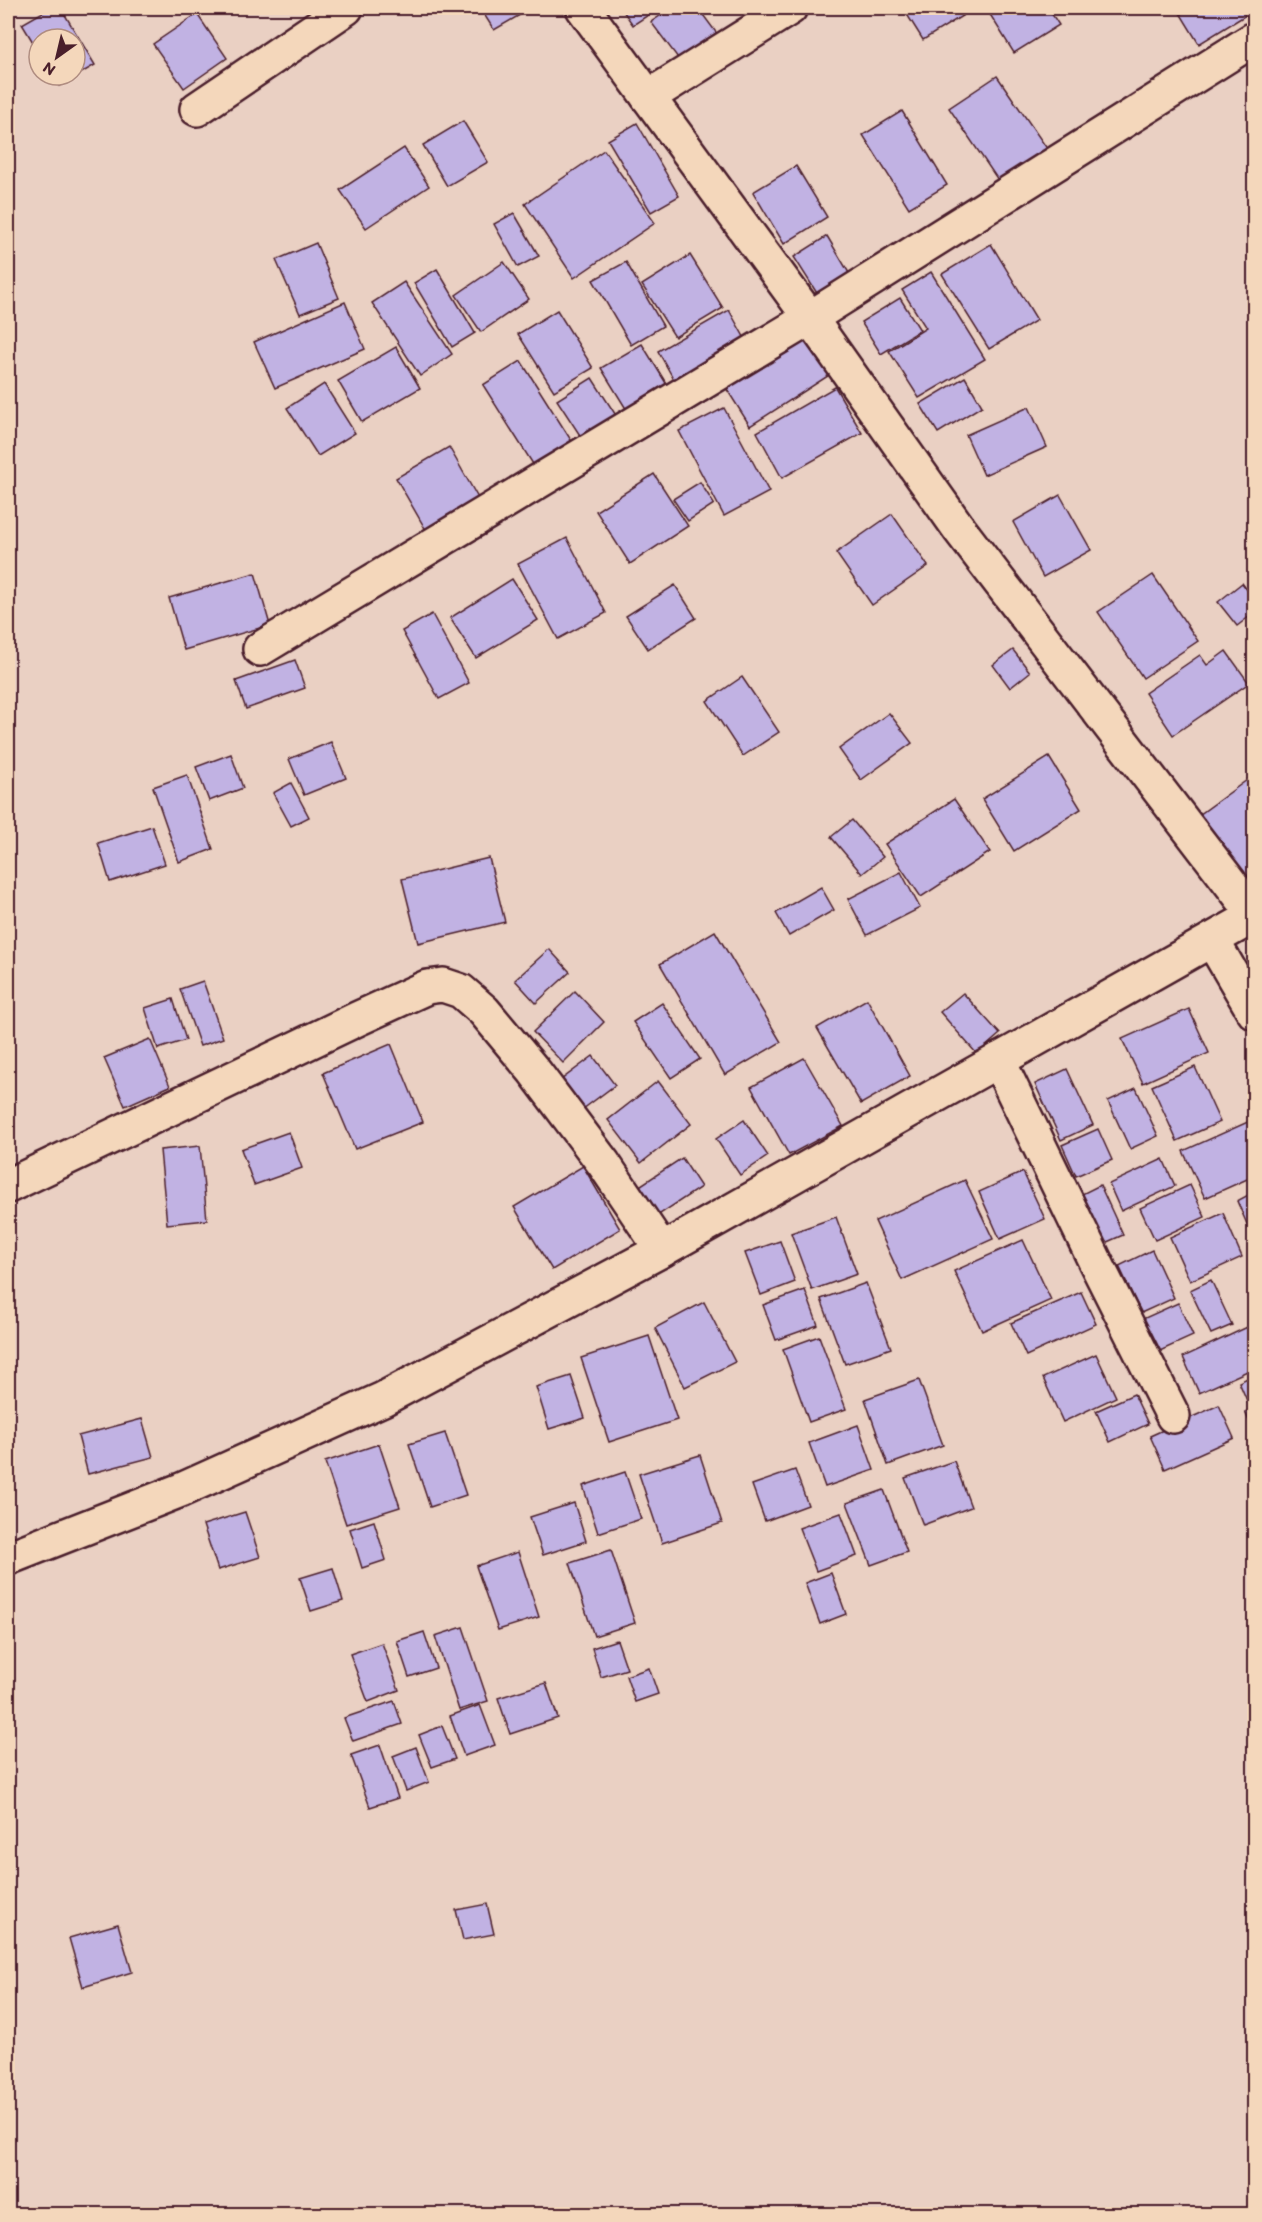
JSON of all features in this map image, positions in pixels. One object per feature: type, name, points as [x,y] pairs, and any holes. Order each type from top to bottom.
[{"type":"street","points":[[197,109],[346,8]]},
{"type":"street","points":[[8,1558],[181,1490],[383,1399],[663,1250],[1254,915],[960,530],[810,318],[583,8]]},
{"type":"street","points":[[648,97],[790,8]]},
{"type":"street","points":[[260,649],[810,318],[1254,39]]},
{"type":"street","points":[[1212,940],[1254,1012]]},
{"type":"street","points":[[8,1186],[357,1018],[427,987],[442,985],[461,991],[484,1011],[604,1164],[663,1250]]},
{"type":"street","points":[[998,1060],[1173,1416]]},
{"type":"building","points":[[50,8],[61,8],[72,27],[27,27],[27,32],[22,24]]},
{"type":"building","points":[[480,8],[532,8],[494,30]]},
{"type":"building","points":[[621,8],[659,8],[633,25]]},
{"type":"building","points":[[672,8],[698,8],[721,39],[684,66],[651,22]]},
{"type":"building","points":[[903,8],[975,8],[923,40]]},
{"type":"building","points":[[986,8],[1048,8],[1059,25],[1014,53]]},
{"type":"building","points":[[1177,8],[1254,8],[1254,10],[1199,44]]},
{"type":"building","points":[[197,14],[227,58],[184,88],[153,44]]},
{"type":"building","points":[[87,52],[95,65],[87,70]]},
{"type":"building","points":[[997,76],[1048,150],[1000,183],[949,108]]},
{"type":"building","points":[[902,111],[947,185],[909,208],[863,135]]},
{"type":"building","points":[[463,121],[488,162],[447,186],[423,145]]},
{"type":"building","points":[[637,123],[679,196],[651,212],[608,140]]},
{"type":"building","points":[[404,148],[429,186],[366,228],[340,190]]},
{"type":"building","points":[[604,150],[655,223],[574,278],[525,204]]},
{"type":"building","points":[[796,166],[827,217],[784,244],[753,192]]},
{"type":"building","points":[[514,213],[539,256],[518,267],[494,224]]},
{"type":"building","points":[[827,236],[852,278],[820,298],[794,257]]},
{"type":"building","points":[[316,243],[339,298],[300,314],[276,260]]},
{"type":"building","points":[[991,244],[1037,320],[989,349],[942,274]]},
{"type":"building","points":[[690,255],[723,308],[675,337],[642,285]]},
{"type":"building","points":[[504,262],[529,299],[481,332],[456,295]]},
{"type":"building","points":[[626,262],[663,326],[631,345],[593,280]]},
{"type":"building","points":[[437,269],[475,333],[452,347],[414,283]]},
{"type":"building","points":[[931,272],[985,359],[919,398],[889,351],[926,328],[902,290]]},
{"type":"building","points":[[404,282],[452,354],[420,376],[372,303]]},
{"type":"building","points":[[900,298],[920,330],[881,354],[861,322]]},
{"type":"building","points":[[345,302],[365,349],[275,388],[254,342]]},
{"type":"building","points":[[557,310],[593,368],[554,391],[518,334]]},
{"type":"building","points":[[729,310],[748,344],[677,385],[658,351]]},
{"type":"building","points":[[806,336],[831,374],[750,426],[726,388]]},
{"type":"building","points":[[642,344],[669,388],[628,412],[601,368]]},
{"type":"building","points":[[396,347],[420,388],[362,422],[338,381]]},
{"type":"building","points":[[521,361],[576,448],[538,472],[483,385]]},
{"type":"building","points":[[965,377],[982,406],[938,433],[920,404]]},
{"type":"building","points":[[592,378],[619,420],[585,443],[557,400]]},
{"type":"building","points":[[324,384],[355,433],[318,456],[287,408]]},
{"type":"building","points":[[835,387],[862,433],[782,478],[757,432]]},
{"type":"building","points":[[1029,407],[1047,447],[984,475],[966,435]]},
{"type":"building","points":[[724,408],[769,492],[724,516],[679,431]]},
{"type":"building","points":[[449,447],[483,507],[430,537],[396,478]]},
{"type":"building","points":[[654,474],[688,526],[630,564],[596,511]]},
{"type":"building","points":[[700,482],[714,504],[688,521],[673,499]]},
{"type":"building","points":[[1060,495],[1091,550],[1043,577],[1013,522]]},
{"type":"building","points":[[892,514],[928,566],[872,605],[836,553]]},
{"type":"building","points":[[567,538],[606,613],[558,639],[518,564]]},
{"type":"building","points":[[255,573],[270,625],[184,650],[169,598]]},
{"type":"building","points":[[1153,575],[1198,641],[1143,678],[1098,612]]},
{"type":"building","points":[[512,579],[538,620],[476,658],[450,618]]},
{"type":"building","points":[[1242,583],[1254,599],[1254,613],[1237,626],[1218,602]]},
{"type":"building","points":[[675,585],[696,618],[648,649],[626,616]]},
{"type":"building","points":[[432,614],[469,683],[439,699],[402,631]]},
{"type":"building","points":[[1013,650],[1030,672],[1010,688],[993,665]]},
{"type":"building","points":[[1226,651],[1249,683],[1173,735],[1145,693],[1200,655],[1207,665]]},
{"type":"building","points":[[295,660],[305,688],[246,709],[236,681]]},
{"type":"building","points":[[742,677],[779,732],[743,756],[707,701]]},
{"type":"building","points":[[889,713],[912,743],[861,780],[839,749]]},
{"type":"building","points":[[331,742],[346,778],[304,795],[289,759]]},
{"type":"building","points":[[231,754],[243,788],[209,801],[196,767]]},
{"type":"building","points":[[1049,757],[1081,809],[1014,851],[982,799]]},
{"type":"building","points":[[187,775],[213,849],[179,862],[153,787]]},
{"type":"building","points":[[1247,780],[1254,790],[1254,884],[1251,887],[1199,815]]},
{"type":"building","points":[[291,783],[309,817],[291,826],[273,793]]},
{"type":"building","points":[[954,799],[990,852],[921,897],[885,844]]},
{"type":"building","points":[[852,820],[883,857],[862,874],[831,837]]},
{"type":"building","points":[[152,826],[165,864],[110,882],[98,843]]},
{"type":"building","points":[[489,858],[505,922],[418,943],[402,879]]},
{"type":"building","points":[[901,872],[920,908],[867,935],[848,899]]},
{"type":"building","points":[[821,887],[834,910],[789,936],[776,913]]},
{"type":"building","points":[[715,931],[781,1042],[725,1075],[660,964]]},
{"type":"building","points":[[549,949],[570,972],[536,1003],[515,980]]},
{"type":"building","points":[[203,981],[223,1038],[200,1046],[180,989]]},
{"type":"building","points":[[575,991],[604,1022],[563,1063],[533,1032]]},
{"type":"building","points":[[963,993],[1000,1034],[977,1054],[940,1012]]},
{"type":"building","points":[[173,999],[186,1040],[158,1049],[145,1008]]},
{"type":"building","points":[[867,999],[910,1076],[861,1104],[817,1028]]},
{"type":"building","points":[[662,1003],[700,1059],[671,1078],[633,1022]]},
{"type":"building","points":[[1189,1009],[1209,1053],[1143,1083],[1122,1039]]},
{"type":"building","points":[[150,1039],[170,1086],[125,1106],[104,1058]]},
{"type":"building","points":[[391,1044],[423,1122],[355,1149],[323,1073]]},
{"type":"building","points":[[593,1056],[615,1085],[583,1109],[561,1080]]},
{"type":"building","points":[[804,1058],[843,1126],[789,1155],[751,1087]]},
{"type":"building","points":[[1195,1067],[1220,1122],[1177,1141],[1152,1086]]},
{"type":"building","points":[[1067,1069],[1093,1125],[1061,1140],[1035,1084]]},
{"type":"building","points":[[658,1081],[691,1124],[641,1163],[608,1120]]},
{"type":"building","points":[[1136,1088],[1158,1136],[1130,1149],[1108,1101]]},
{"type":"building","points":[[744,1120],[768,1156],[740,1175],[716,1139]]},
{"type":"building","points":[[1250,1121],[1254,1131],[1254,1176],[1205,1198],[1183,1151]]},
{"type":"building","points":[[1098,1129],[1112,1160],[1076,1176],[1062,1145]]},
{"type":"building","points":[[289,1132],[302,1168],[254,1185],[241,1149]]},
{"type":"building","points":[[200,1146],[207,1220],[167,1224],[160,1150]]},
{"type":"building","points":[[682,1158],[701,1187],[657,1216],[638,1187]]},
{"type":"building","points":[[1163,1159],[1175,1186],[1121,1211],[1109,1184]]},
{"type":"building","points":[[583,1166],[620,1229],[552,1270],[514,1207]]},
{"type":"building","points":[[1023,1172],[1045,1219],[1000,1239],[979,1192]]},
{"type":"building","points":[[965,1180],[993,1239],[902,1280],[875,1221]]},
{"type":"building","points":[[1100,1185],[1123,1235],[1098,1246],[1076,1197]]},
{"type":"building","points":[[1190,1185],[1205,1217],[1155,1240],[1140,1208]]},
{"type":"building","points":[[1254,1192],[1254,1240],[1237,1201]]},
{"type":"building","points":[[1223,1213],[1242,1257],[1190,1281],[1170,1237]]},
{"type":"building","points":[[836,1217],[857,1274],[812,1290],[791,1233]]},
{"type":"building","points":[[1023,1240],[1051,1300],[982,1331],[954,1271]]},
{"type":"building","points":[[780,1241],[795,1282],[761,1295],[745,1253]]},
{"type":"building","points":[[1152,1250],[1174,1298],[1141,1313],[1119,1266]]},
{"type":"building","points":[[1211,1280],[1232,1325],[1211,1334],[1190,1290]]},
{"type":"building","points":[[866,1283],[891,1348],[845,1364],[821,1299]]},
{"type":"building","points":[[805,1290],[818,1325],[776,1340],[763,1305]]},
{"type":"building","points":[[1081,1292],[1096,1324],[1026,1356],[1011,1323]]},
{"type":"building","points":[[704,1302],[735,1362],[685,1387],[655,1328]]},
{"type":"building","points":[[1178,1303],[1193,1336],[1151,1355],[1136,1322]]},
{"type":"building","points":[[1254,1324],[1254,1368],[1199,1393],[1183,1357]]},
{"type":"building","points":[[649,1336],[677,1420],[609,1442],[581,1358]]},
{"type":"building","points":[[819,1336],[846,1409],[809,1422],[783,1349]]},
{"type":"building","points":[[1096,1354],[1116,1397],[1063,1422],[1043,1378]]},
{"type":"building","points":[[1254,1375],[1254,1400],[1248,1403],[1239,1382]]},
{"type":"building","points":[[571,1376],[585,1418],[549,1429],[536,1387]]},
{"type":"building","points":[[919,1380],[943,1445],[888,1465],[865,1399]]},
{"type":"building","points":[[1134,1394],[1148,1424],[1110,1442],[1096,1411]]},
{"type":"building","points":[[1219,1405],[1234,1438],[1165,1469],[1150,1436]]},
{"type":"building","points":[[1254,1408],[1254,1432],[1245,1412]]},
{"type":"building","points":[[142,1419],[153,1457],[88,1474],[78,1436]]},
{"type":"building","points":[[858,1425],[874,1470],[825,1487],[809,1443]]},
{"type":"building","points":[[445,1433],[466,1495],[430,1507],[409,1444]]},
{"type":"building","points":[[379,1444],[400,1507],[346,1524],[325,1462]]},
{"type":"building","points":[[700,1455],[722,1523],[662,1543],[639,1474]]},
{"type":"building","points":[[954,1461],[971,1507],[923,1525],[905,1478]]},
{"type":"building","points":[[795,1470],[808,1505],[765,1521],[752,1485]]},
{"type":"building","points":[[625,1472],[641,1519],[598,1533],[583,1486]]},
{"type":"building","points":[[884,1490],[907,1552],[871,1565],[847,1503]]},
{"type":"building","points":[[574,1503],[586,1541],[543,1555],[530,1517]]},
{"type":"building","points":[[245,1512],[260,1557],[218,1570],[203,1525]]},
{"type":"building","points":[[841,1513],[857,1556],[816,1571],[799,1528]]},
{"type":"building","points":[[374,1521],[386,1560],[362,1568],[350,1529]]},
{"type":"building","points":[[611,1550],[635,1623],[594,1636],[570,1563]]},
{"type":"building","points":[[518,1552],[539,1617],[498,1630],[476,1566]]},
{"type":"building","points":[[333,1568],[343,1601],[311,1611],[300,1578]]},
{"type":"building","points":[[831,1573],[846,1614],[820,1624],[805,1583]]},
{"type":"building","points":[[463,1627],[488,1701],[459,1710],[435,1636]]},
{"type":"building","points":[[424,1632],[436,1668],[409,1677],[397,1641]]},
{"type":"building","points":[[617,1640],[627,1669],[601,1677],[592,1648]]},
{"type":"building","points":[[382,1643],[399,1690],[368,1702],[350,1654]]},
{"type":"building","points":[[649,1668],[658,1694],[635,1702],[626,1676]]},
{"type":"building","points":[[546,1683],[558,1718],[510,1734],[498,1698]]},
{"type":"building","points":[[394,1701],[402,1724],[353,1741],[344,1718]]},
{"type":"building","points":[[480,1705],[495,1745],[464,1756],[450,1716]]},
{"type":"building","points":[[442,1726],[455,1759],[432,1767],[419,1735]]},
{"type":"building","points":[[380,1745],[398,1798],[370,1807],[351,1755]]},
{"type":"building","points":[[416,1747],[429,1782],[406,1791],[393,1756]]},
{"type":"building","points":[[487,1904],[494,1934],[463,1940],[456,1910]]},
{"type":"building","points":[[118,1924],[132,1972],[83,1987],[69,1938]]}]
